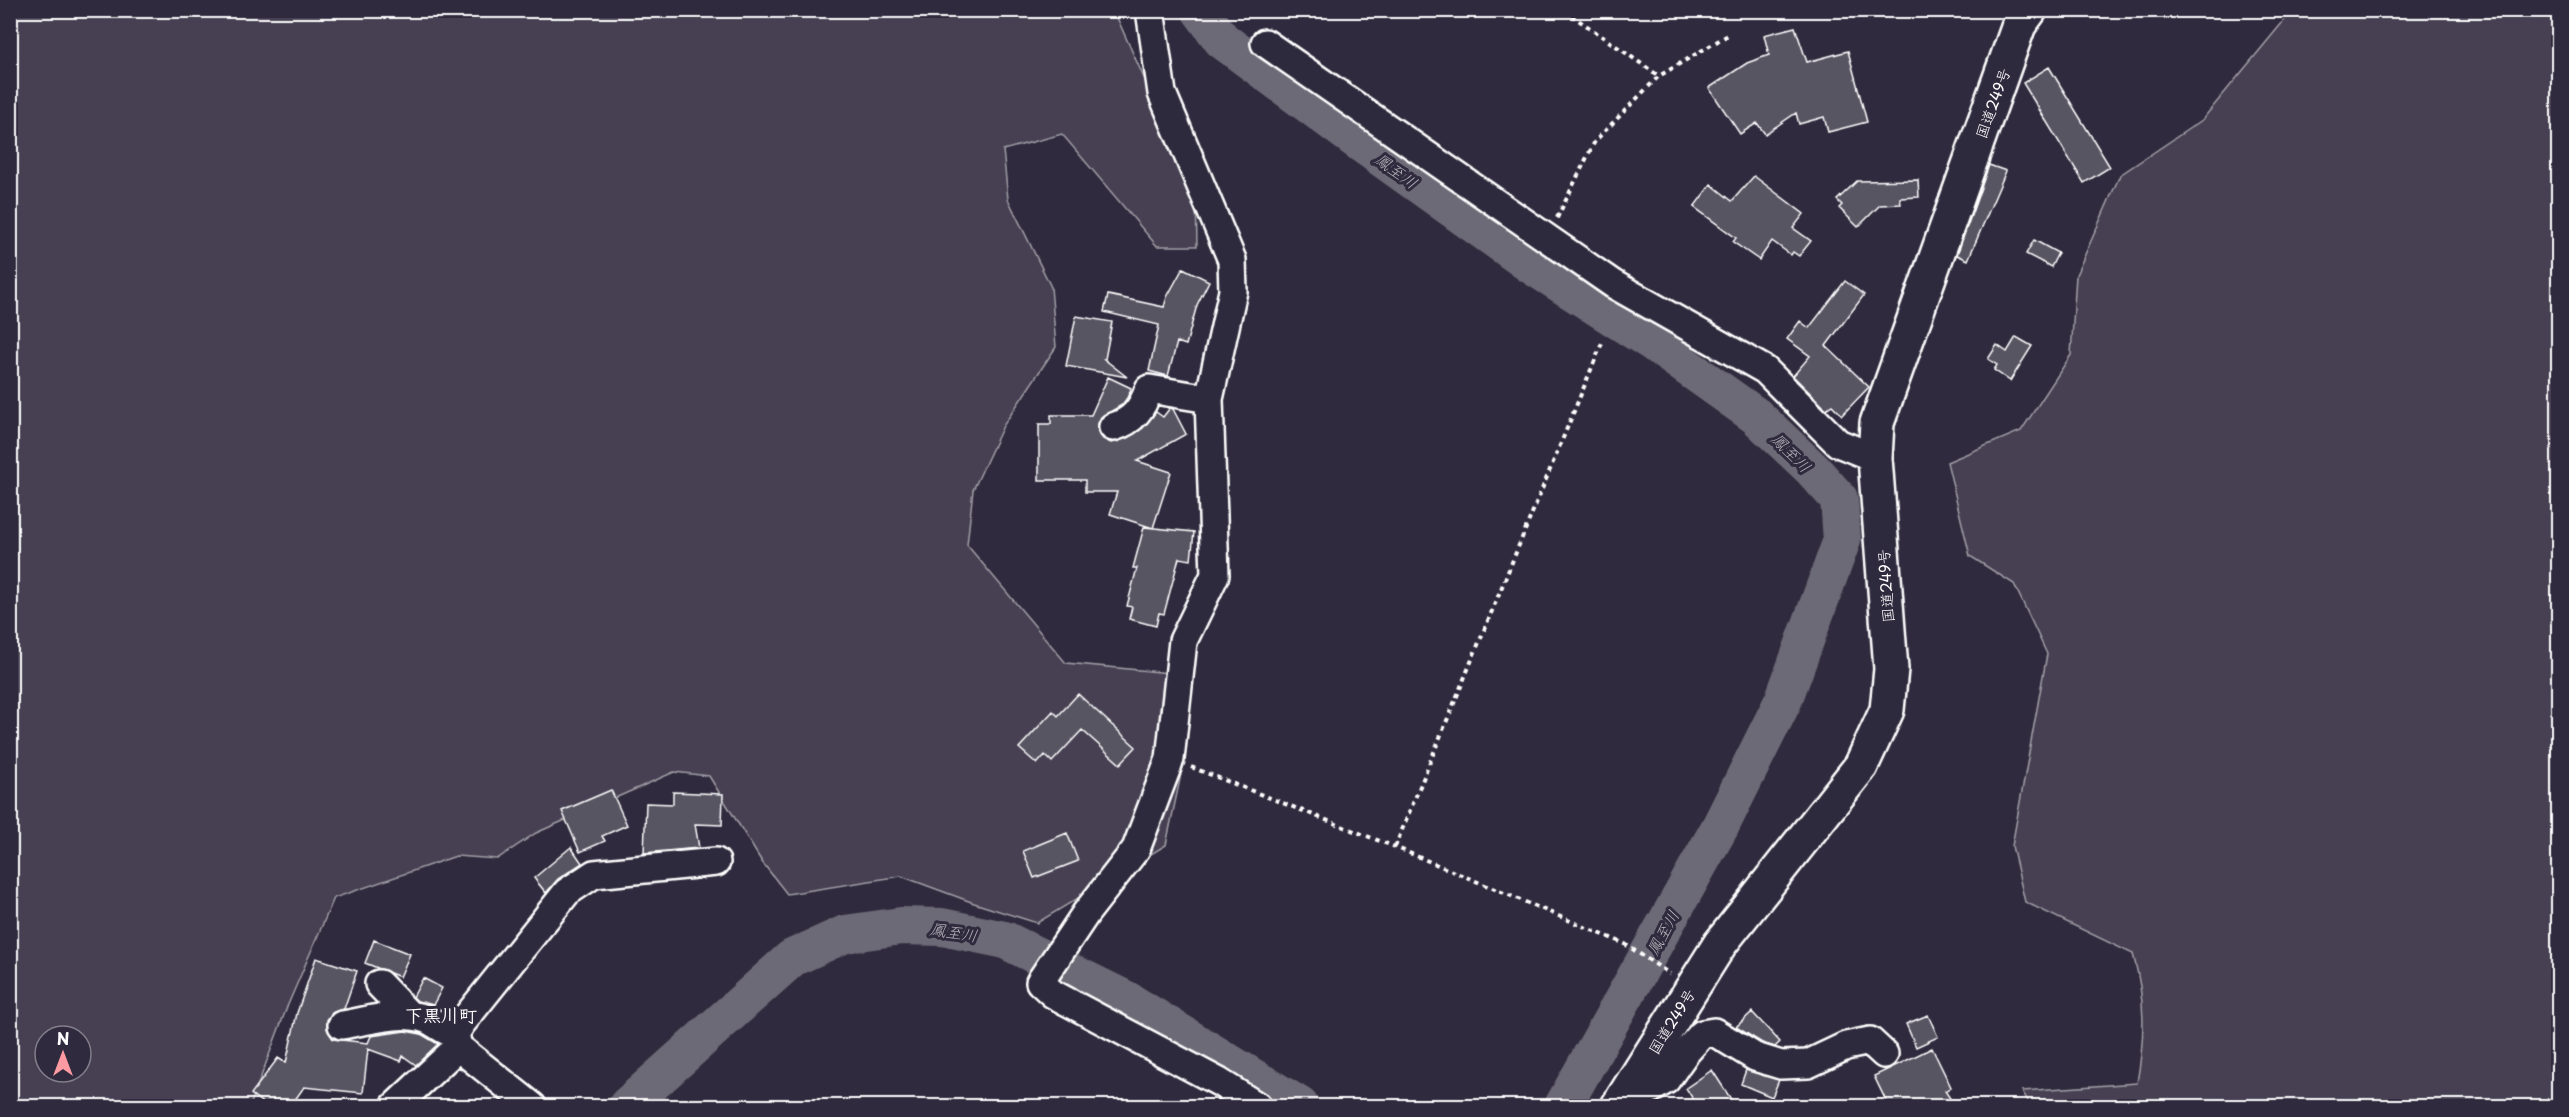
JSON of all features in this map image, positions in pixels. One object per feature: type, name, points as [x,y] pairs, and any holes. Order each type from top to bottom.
[{"type":"highway","name":"国道249号","points":[[1626,1095],[1720,944],[1861,766],[1887,710],[1891,669],[1875,458],[1877,423],[2019,25],[2030,10]]},
{"type":"street","points":[[1150,10],[1162,93],[1232,260],[1233,291],[1209,399],[1215,575],[1183,641],[1170,759],[1136,849],[1086,913],[1040,982],[1053,994],[1219,1082],[1257,1107]]},
{"type":"street","points":[[1265,43],[1613,284],[1765,370],[1838,443],[1875,458]]},
{"type":"street","points":[[1113,427],[1126,423],[1136,414],[1144,403],[1149,389],[1209,399]]},
{"type":"street","points":[[395,1107],[457,1041],[461,1024],[560,901],[576,886],[594,874],[716,862]]},
{"type":"street","points":[[379,984],[410,1016]]},
{"type":"street","points":[[342,1025],[410,1016],[428,1020],[457,1041],[532,1107]]},
{"type":"street","points":[[1626,1095],[1646,1092],[1666,1080],[1702,1034],[1713,1032],[1746,1052],[1781,1065],[1808,1064],[1846,1046],[1870,1041],[1884,1054]]},
{"type":"path","points":[[1563,10],[1659,76]]},
{"type":"path","points":[[1545,237],[1595,141],[1659,76],[1728,35]]},
{"type":"path","points":[[1395,847],[1602,343]]},
{"type":"path","points":[[1170,759],[1395,847],[1625,944],[1691,988]]},
{"type":"shaded area","points":[[10,11],[1114,11],[1196,194],[1197,246],[1157,246],[1062,134],[1003,150],[1008,199],[1051,287],[1056,347],[1003,426],[973,490],[967,545],[1066,663],[1170,673],[1186,751],[1166,845],[1037,923],[901,876],[787,894],[762,862],[709,776],[674,772],[536,833],[497,859],[456,856],[334,898],[287,1007],[250,1106],[11,1106]]},
{"type":"shaded area","points":[[2292,11],[2558,11],[2558,1106],[2031,1106],[2022,1091],[2137,1083],[2143,1034],[2142,1003],[2133,954],[2025,902],[2012,846],[2047,654],[2014,584],[1970,556],[1947,462],[2021,431],[2071,355],[2076,275],[2120,175],[2202,120]]},
{"type":"building","points":[[1795,27],[1807,62],[1848,51],[1867,122],[1828,132],[1824,117],[1799,124],[1796,113],[1765,134],[1757,123],[1740,134],[1709,88],[1747,63],[1769,55],[1764,35]]},
{"type":"building","points":[[2049,67],[2110,167],[2084,183],[2023,83]]},
{"type":"building","points":[[1989,165],[2006,171],[1968,260],[1957,255]]},
{"type":"building","points":[[1754,176],[1804,214],[1793,228],[1811,241],[1799,256],[1793,252],[1791,255],[1772,241],[1759,260],[1733,242],[1736,238],[1694,207],[1711,184],[1732,201]]},
{"type":"building","points":[[1918,180],[1919,197],[1900,198],[1901,204],[1880,205],[1858,227],[1839,208],[1842,205],[1837,200],[1857,181]]},
{"type":"building","points":[[2034,240],[2058,253],[2051,267],[2026,254]]},
{"type":"building","points":[[1183,268],[1209,281],[1197,305],[1186,345],[1177,342],[1168,376],[1149,371],[1159,325],[1104,312],[1108,295],[1164,307]]},
{"type":"building","points":[[1845,281],[1864,295],[1826,346],[1869,387],[1842,415],[1832,405],[1826,409],[1793,376],[1810,356],[1787,339],[1800,321],[1809,328]]},
{"type":"building","points":[[1076,316],[1112,322],[1104,359],[1127,377],[1066,366]]},
{"type":"building","points":[[2016,337],[2032,346],[2010,381],[1994,370],[1997,365],[1988,359],[1997,345],[2007,352]]},
{"type":"building","points":[[1108,377],[1131,388],[1122,405],[1101,417],[1098,432],[1103,439],[1111,443],[1127,438],[1143,428],[1156,412],[1163,417],[1170,408],[1173,409],[1186,434],[1137,461],[1171,472],[1153,528],[1110,514],[1117,492],[1085,492],[1085,480],[1039,480],[1039,424],[1051,424],[1051,415],[1091,415]]},
{"type":"building","points":[[1144,527],[1194,532],[1191,560],[1179,558],[1164,614],[1159,613],[1156,626],[1129,619],[1132,607],[1127,606],[1137,568],[1133,568]]},
{"type":"building","points":[[1078,694],[1136,747],[1120,764],[1082,730],[1052,762],[1045,755],[1037,764],[1019,748],[1053,711],[1058,716]]},
{"type":"building","points":[[611,790],[627,825],[602,836],[605,841],[580,852],[562,811]]},
{"type":"building","points":[[673,792],[723,794],[722,825],[695,824],[699,848],[644,853],[646,803],[673,804]]},
{"type":"building","points":[[1067,833],[1078,861],[1034,878],[1023,851]]},
{"type":"building","points":[[571,847],[582,863],[558,879],[546,893],[534,878]]},
{"type":"building","points":[[374,940],[410,954],[400,977],[365,963]]},
{"type":"building","points":[[316,958],[357,971],[344,1009],[332,1013],[327,1020],[327,1028],[333,1039],[368,1043],[371,1036],[405,1031],[421,1034],[438,1044],[416,1065],[403,1056],[401,1061],[368,1049],[363,1093],[304,1087],[290,1107],[268,1107],[251,1094],[278,1058],[286,1063],[297,1013]]},
{"type":"building","points":[[423,978],[442,988],[433,1005],[417,1001],[413,997]]},
{"type":"building","points":[[1752,1012],[1780,1042],[1775,1047],[1762,1043],[1736,1027]]},
{"type":"building","points":[[1928,1015],[1938,1037],[1916,1047],[1906,1024]]},
{"type":"building","points":[[1932,1048],[1951,1087],[1945,1091],[1956,1107],[1889,1107],[1874,1076]]},
{"type":"building","points":[[1712,1070],[1736,1107],[1698,1107],[1686,1088]]},
{"type":"building","points":[[1746,1070],[1779,1080],[1772,1097],[1741,1084]]},
{"type":"waterway","name":"鳳至川","points":[[1200,10],[1222,40],[1355,139],[1531,265],[1652,342],[1756,416],[1812,469],[1839,499],[1842,540],[1783,701],[1720,827],[1563,1106]]},
{"type":"waterway","name":"鳳至川","points":[[627,1106],[792,958],[845,934],[901,926],[942,927],[1005,940],[1125,999],[1300,1106]]},
{"type":"district","name":"下黒川町","points":[[441,1014]]}]
